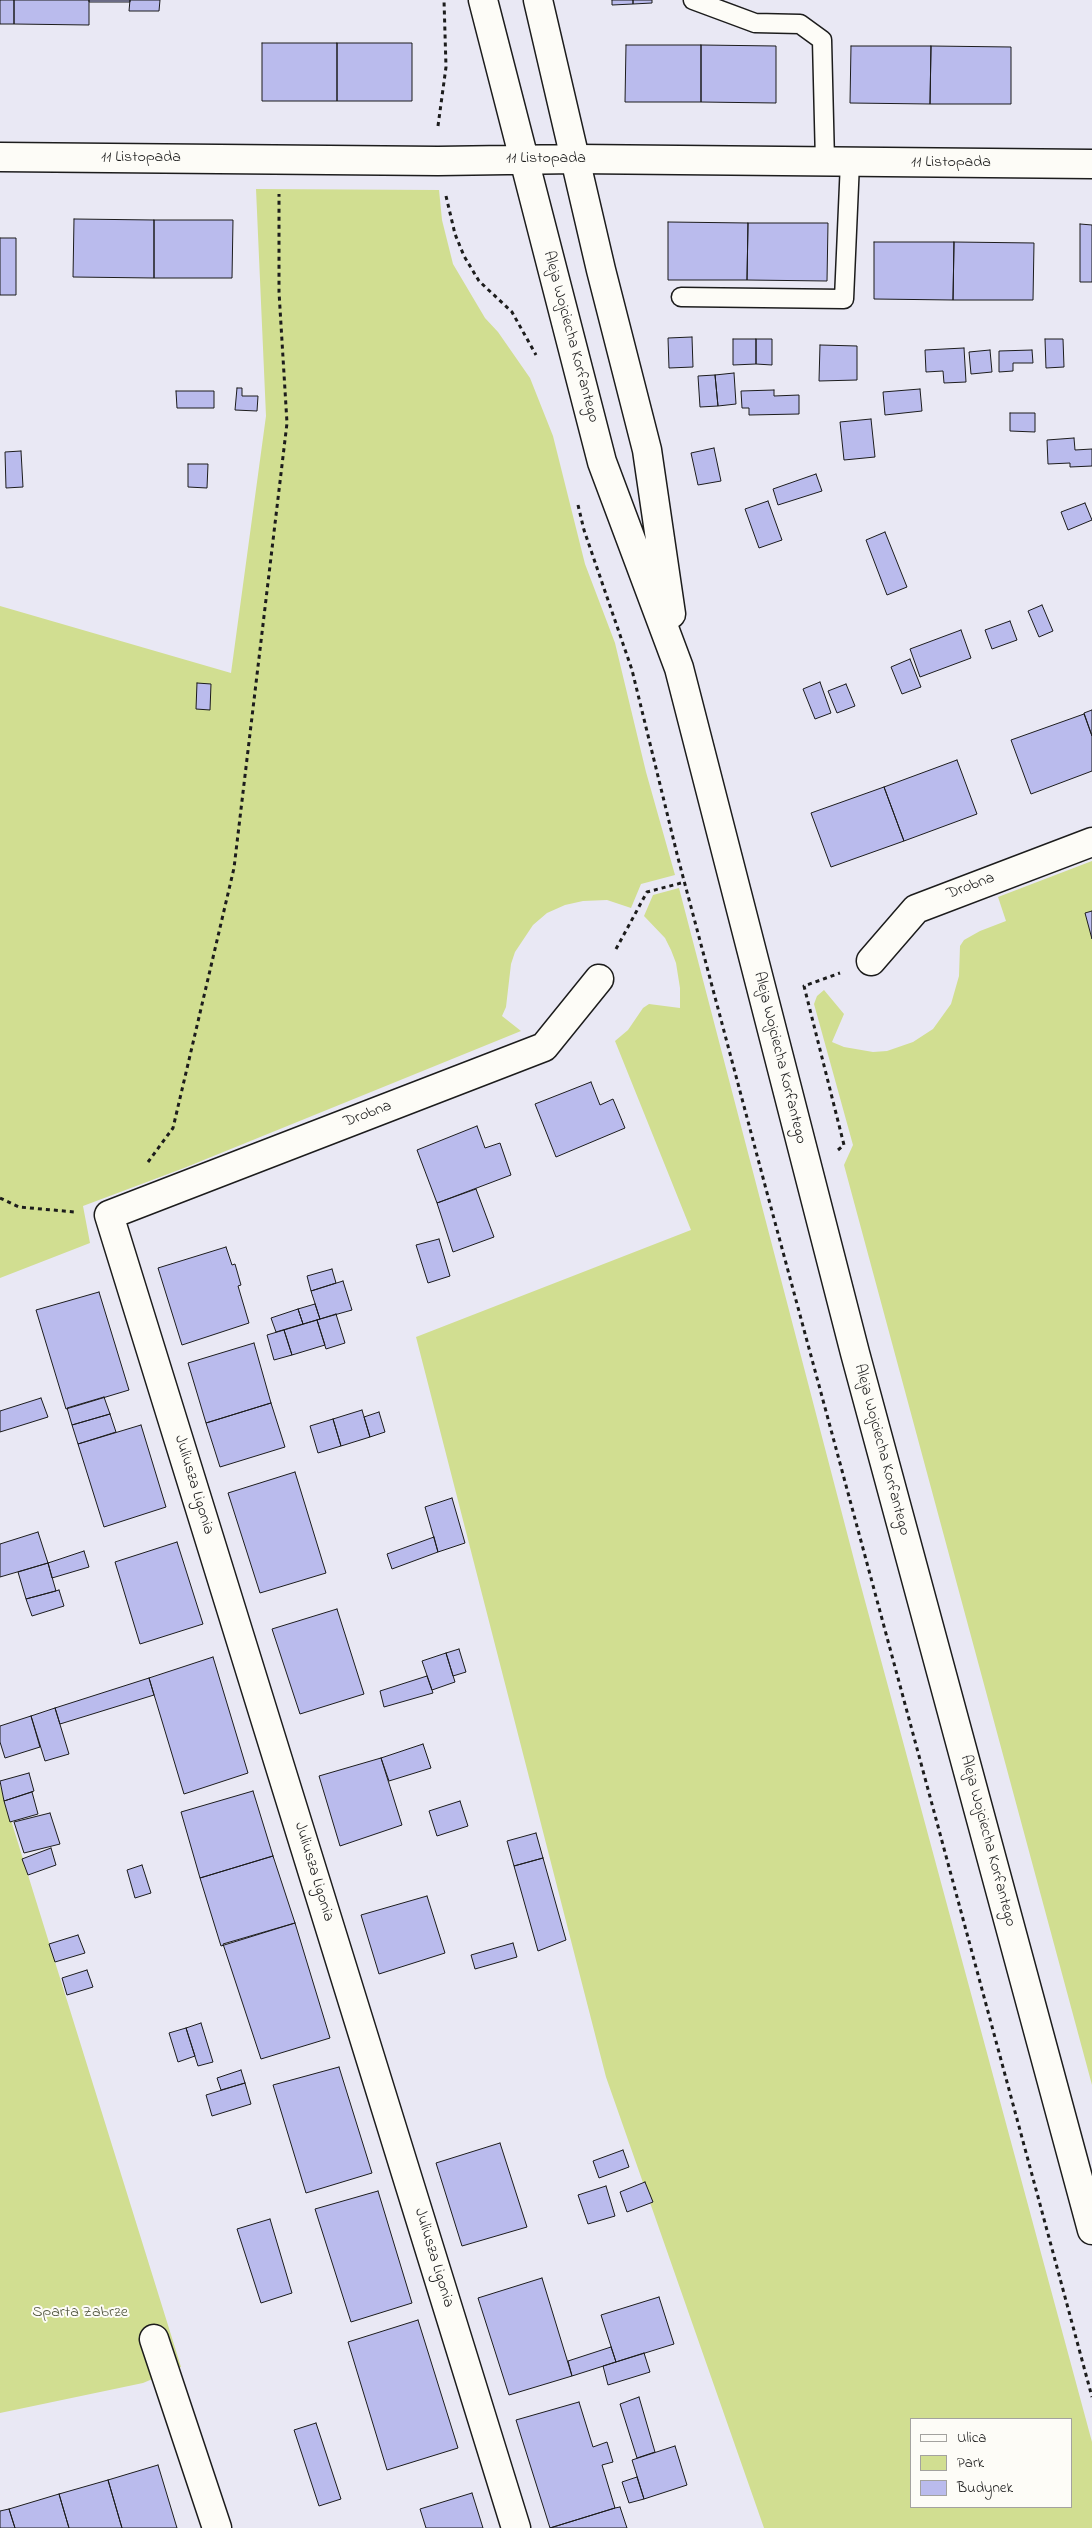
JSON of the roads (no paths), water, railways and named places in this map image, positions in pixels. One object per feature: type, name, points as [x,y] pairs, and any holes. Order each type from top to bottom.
[{"type":"street","name":"Aleja Wojciecha Korfantego","points":[[483,0],[602,462],[678,668],[855,1353],[1092,2230]]},
{"type":"street","name":"Aleja Wojciecha Korfantego","points":[[538,0],[601,270],[647,450],[678,668]]},
{"type":"street","name":"11 Listopada","points":[[0,157],[576,159],[1092,164]]},
{"type":"street","name":"Drobna","points":[[871,961],[916,909],[1092,842]]},
{"type":"street","name":"Drobna","points":[[109,1215],[544,1047],[599,979]]},
{"type":"street","name":"Juliusza Ligonia","points":[[109,1215],[516,2528]]},
{"type":"street","points":[[154,2339],[217,2528]]},
{"type":"lane","points":[[682,297],[844,299],[837,162],[822,40],[800,24],[755,23],[694,0]]},
{"type":"park label","name":"Sparta Zabrze","points":[[80,2313]]}]
